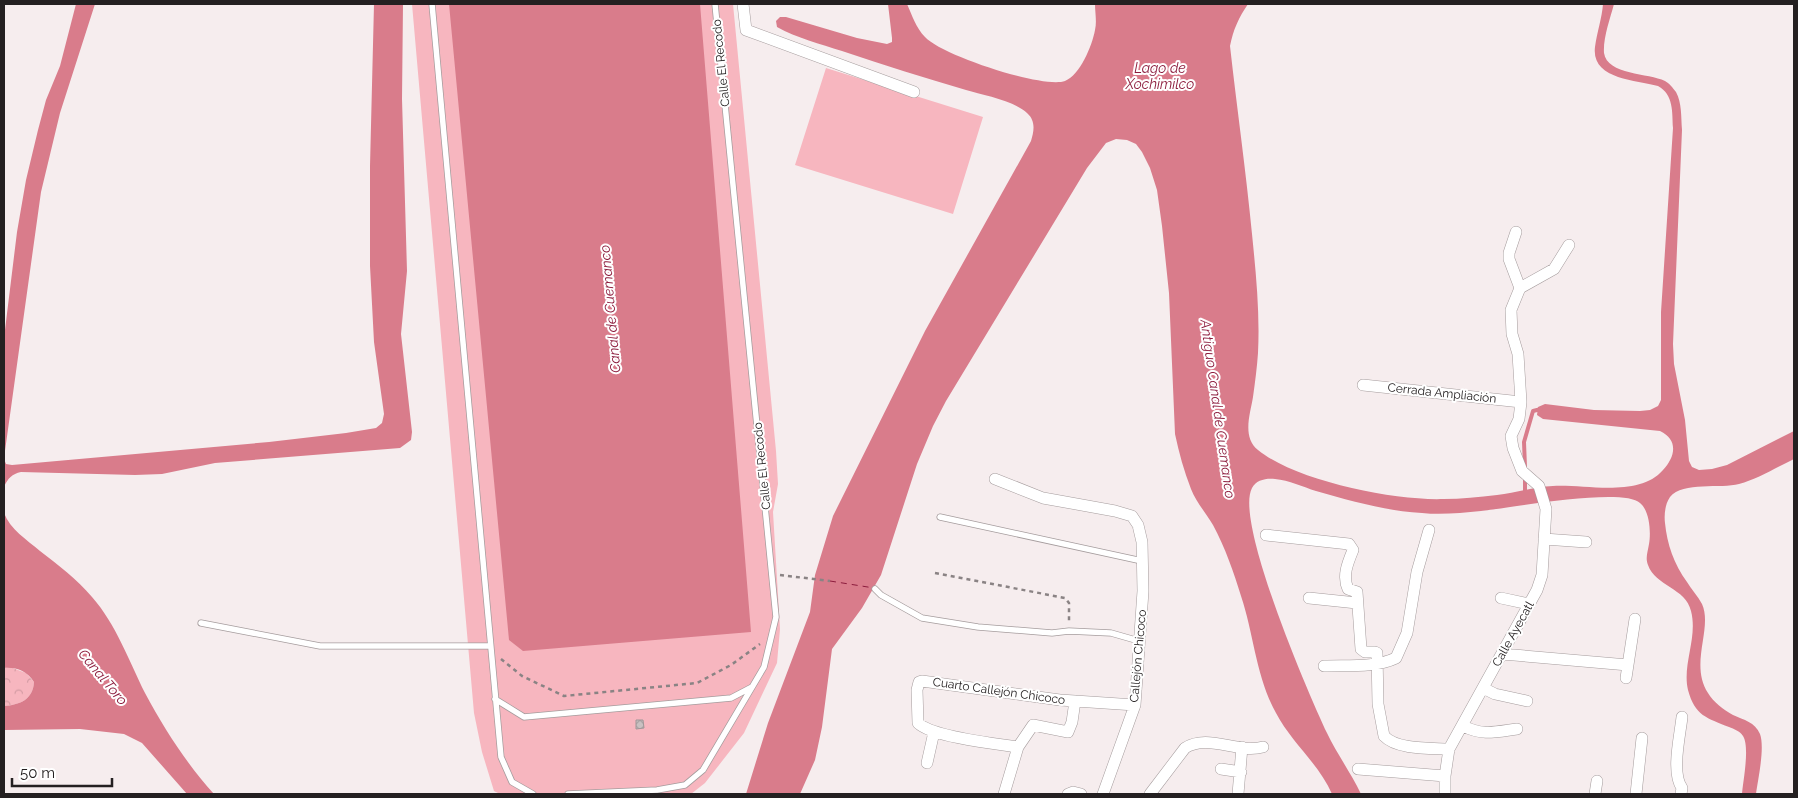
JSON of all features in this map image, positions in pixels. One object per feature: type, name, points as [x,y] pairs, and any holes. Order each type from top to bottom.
[{"type":"street","points":[[743,4],[746,30],[914,92]]},
{"type":"street","points":[[1516,232],[1510,259],[1518,283],[1511,310],[1512,334],[1518,354],[1521,402]]},
{"type":"street","points":[[1518,283],[1554,269],[1569,245]]},
{"type":"street","name":"Cerrada Ampliación","points":[[1363,385],[1521,402]]},
{"type":"street","name":"Calle Ayecatl","points":[[1445,794],[1445,776],[1450,749],[1538,590],[1542,574],[1546,510],[1539,486],[1526,474],[1513,448],[1511,436],[1519,419],[1521,402]]},
{"type":"street","name":"Callejón Chicoco","points":[[995,479],[1043,498],[1115,511],[1132,516],[1138,525],[1142,542],[1143,591],[1135,705],[1103,794]]},
{"type":"street","points":[[1324,666],[1387,662],[1396,658],[1407,633],[1417,572],[1429,530]]},
{"type":"street","points":[[1266,535],[1349,544],[1353,550],[1346,569],[1346,583],[1348,589],[1357,592],[1361,650],[1377,653],[1378,704],[1384,736],[1393,743],[1404,746],[1450,749]]},
{"type":"street","points":[[1544,539],[1586,542]]},
{"type":"street","points":[[1309,598],[1357,603]]},
{"type":"street","points":[[1501,598],[1529,604]]},
{"type":"street","points":[[1626,678],[1634,619]]},
{"type":"street","points":[[1502,654],[1628,665]]},
{"type":"street","name":"Cuarto Callejón Chicoco","points":[[934,732],[921,727],[918,723],[917,690],[919,682],[922,681],[1075,701],[1135,705]]},
{"type":"street","points":[[1484,688],[1495,694],[1527,701]]},
{"type":"street","points":[[1004,794],[1018,747],[1034,724],[1068,732],[1070,730],[1075,701]]},
{"type":"street","points":[[1682,717],[1676,773],[1682,788],[1682,794]]},
{"type":"street","points":[[1463,726],[1475,731],[1494,732],[1517,729]]},
{"type":"street","points":[[927,763],[934,732],[1018,747]]},
{"type":"street","points":[[1636,794],[1642,738]]},
{"type":"street","points":[[1150,794],[1184,748],[1191,743],[1263,747]]},
{"type":"street","points":[[1238,794],[1242,747]]},
{"type":"street","points":[[1358,769],[1445,776]]},
{"type":"street","points":[[1220,770],[1253,770]]},
{"type":"street","points":[[1595,794],[1597,780]]},
{"type":"street","points":[[1068,794],[1073,792],[1081,794]]},
{"type":"lane","points":[[432,4],[501,757],[512,782],[533,794]]},
{"type":"lane","name":"Calle El Recodo","points":[[568,794],[657,790],[685,785],[703,770],[764,667],[773,634],[776,617],[773,574],[715,4]]},
{"type":"lane","points":[[940,517],[1142,561]]},
{"type":"lane","points":[[875,589],[881,595],[922,618],[978,627],[1052,633],[1069,631],[1111,633],[1140,641]]},
{"type":"lane","points":[[202,623],[320,646],[491,648]]},
{"type":"lane","points":[[495,699],[524,717],[731,698],[752,687]]},
{"type":"path","points":[[935,573],[1064,598],[1069,603],[1069,631]]},
{"type":"path","points":[[773,574],[830,581]]},
{"type":"path","points":[[491,648],[522,676],[564,696],[697,683],[732,666],[773,634]]},
{"type":"green space","points":[[412,4],[733,4],[776,451],[778,484],[773,512],[780,629],[777,663],[744,733],[705,783],[691,794],[500,794],[494,791],[482,752],[474,713]]},
{"type":"green space","points":[[826,68],[983,117],[953,214],[795,165]]},
{"type":"green space","points":[[10,667],[26,673],[34,682],[28,697],[20,703],[4,706],[4,668]]},
{"type":"water","points":[[76,4],[95,4],[60,113],[41,192],[4,458],[4,338],[17,232],[26,180],[38,130],[46,100],[60,66]]},
{"type":"water","points":[[374,4],[403,4],[402,99],[407,271],[401,334],[412,432],[411,440],[400,448],[215,463],[162,474],[21,472],[11,477],[4,487],[4,459],[6,464],[12,465],[269,442],[376,428],[382,423],[384,414],[374,342],[370,266],[370,166]]},
{"type":"water","name":"Canal de Cuemanco","points":[[449,4],[700,4],[751,632],[523,651],[509,640]]},
{"type":"water","name":"Lago de Xochimilco","points":[[888,4],[907,4],[917,26],[925,37],[951,53],[993,69],[1036,80],[1053,82],[1065,81],[1070,78],[1076,73],[1084,59],[1095,30],[1095,4],[1248,4],[1237,24],[1230,46],[1250,210],[1258,308],[1258,353],[1248,425],[1250,439],[1258,450],[1275,461],[1321,480],[1374,493],[1423,499],[1444,499],[1497,495],[1553,486],[1626,487],[1653,479],[1670,460],[1673,449],[1672,444],[1670,439],[1660,431],[1543,419],[1537,415],[1538,407],[1545,404],[1594,410],[1640,411],[1650,410],[1658,406],[1661,400],[1661,312],[1673,128],[1672,110],[1670,99],[1658,86],[1616,76],[1600,66],[1596,58],[1595,47],[1603,4],[1614,4],[1605,41],[1604,53],[1607,60],[1613,66],[1620,69],[1658,78],[1666,82],[1676,92],[1680,105],[1682,130],[1673,344],[1674,364],[1685,420],[1689,461],[1692,467],[1699,470],[1727,465],[1794,431],[1794,459],[1739,484],[1693,487],[1676,492],[1668,500],[1665,513],[1666,531],[1672,554],[1682,575],[1699,598],[1705,614],[1701,658],[1703,682],[1708,693],[1716,703],[1733,715],[1752,724],[1760,734],[1761,755],[1756,794],[1742,794],[1746,756],[1743,736],[1737,730],[1703,715],[1698,711],[1691,699],[1688,690],[1687,670],[1693,631],[1691,611],[1683,597],[1657,578],[1648,565],[1650,528],[1646,511],[1640,503],[1629,499],[1612,497],[1589,498],[1451,514],[1429,514],[1382,508],[1329,495],[1285,481],[1265,479],[1256,483],[1252,488],[1249,506],[1263,570],[1276,609],[1318,713],[1331,741],[1361,794],[1332,794],[1320,773],[1282,724],[1269,699],[1229,560],[1213,525],[1193,494],[1186,475],[1175,434],[1169,293],[1157,190],[1150,168],[1136,144],[1127,140],[1116,139],[1106,143],[1087,168],[946,401],[933,426],[917,464],[881,575],[862,608],[832,649],[822,727],[815,760],[800,794],[746,794],[768,723],[810,612],[815,575],[833,516],[925,331],[1031,141],[1033,134],[1034,126],[1032,119],[1015,105],[817,43],[777,27],[776,21],[780,17],[786,17],[857,38],[887,44],[892,42]]},
{"type":"water","name":"Canal Toro","points":[[4,513],[10,524],[19,534],[74,578],[101,608],[122,643],[145,693],[160,720],[185,758],[214,794],[187,794],[142,743],[124,734],[80,729],[4,730],[4,706],[20,703],[28,697],[34,682],[21,670],[4,668]]},
{"type":"building","points":[[636,720],[643,720],[644,728],[636,729]]},
{"type":"waterway","points":[[1525,467],[1524,442],[1533,411],[1541,409]]},
{"type":"waterway","points":[[1525,476],[1525,494]]},
{"type":"ferry route","points":[[830,581],[874,588]]},
{"type":"water label","name":"Antiguo Canal de Cuemanco","points":[[1218,409]]}]
